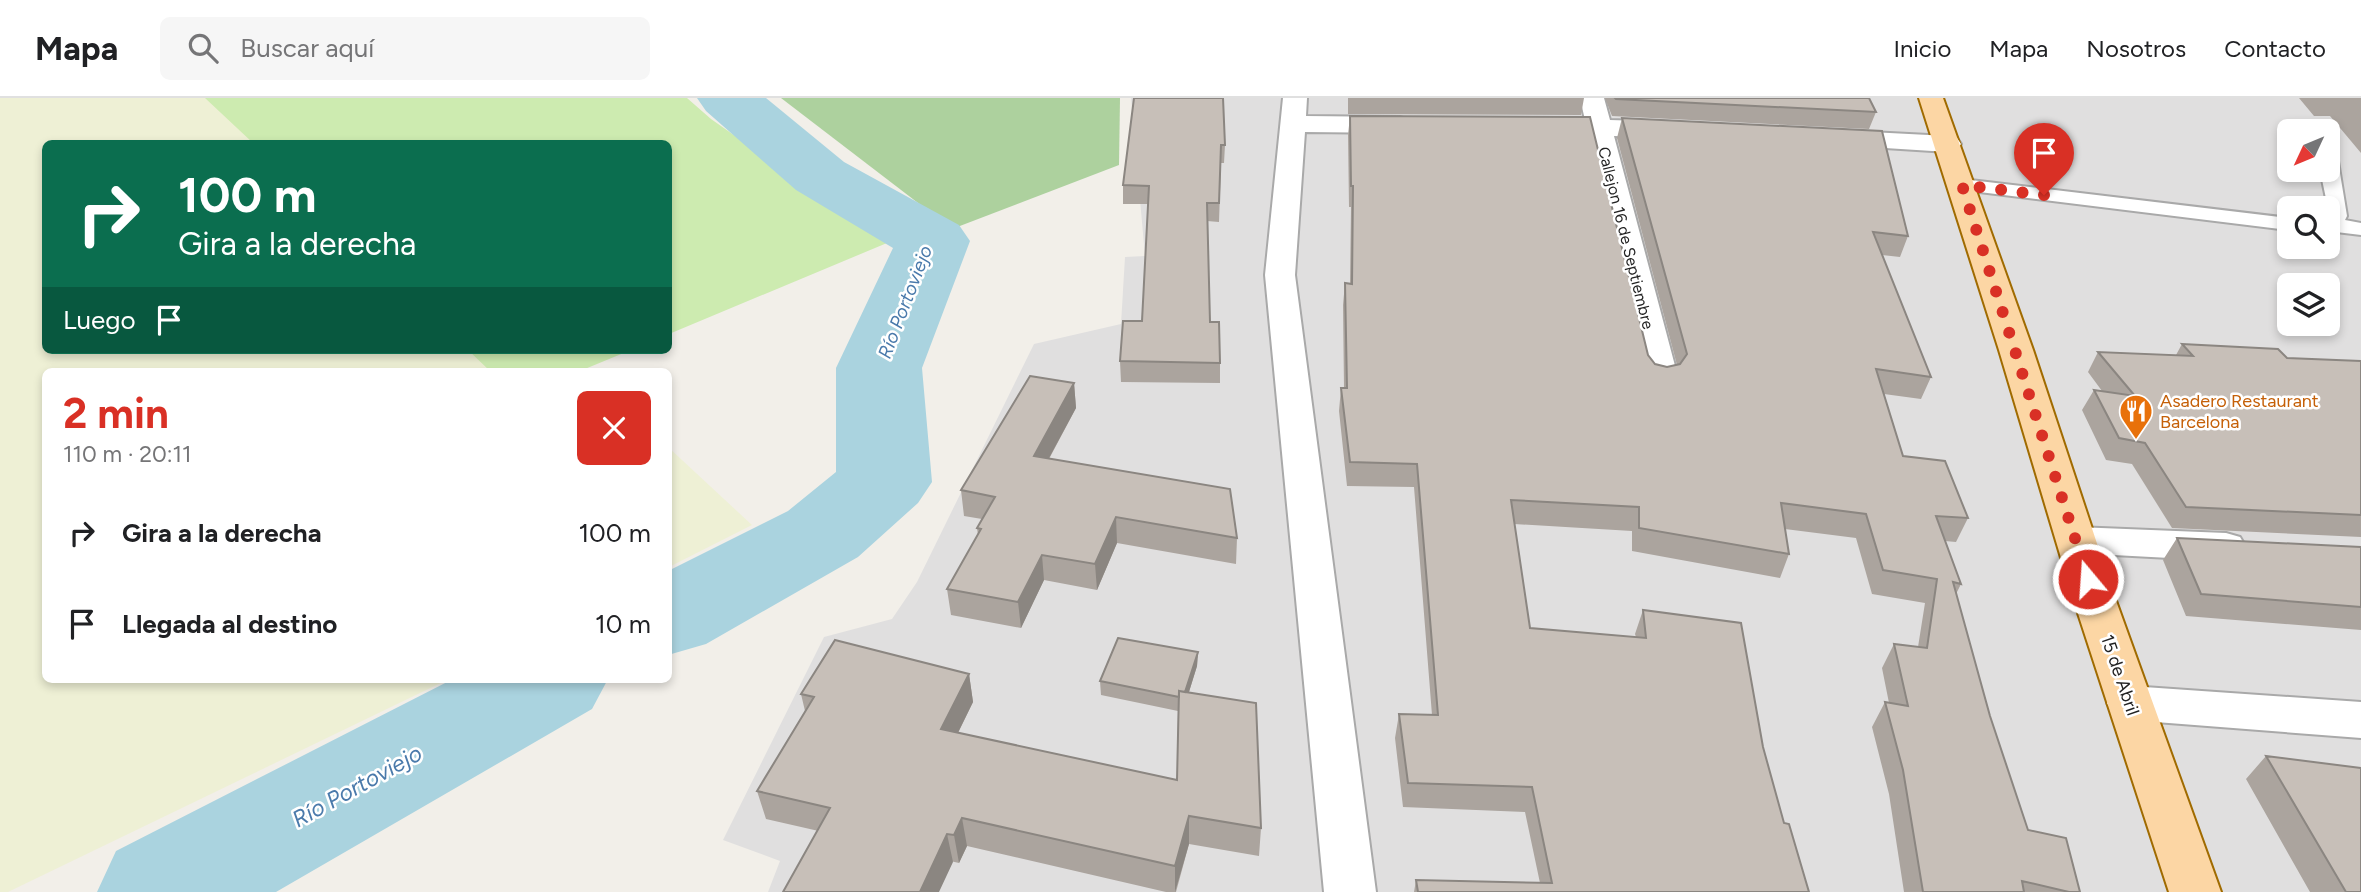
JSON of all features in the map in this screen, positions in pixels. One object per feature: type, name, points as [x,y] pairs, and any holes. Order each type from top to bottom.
[{"type":"main road","name":"15 de Abril","points":[[1931,98],[2194,892]]},
{"type":"street","points":[[1350,892],[1280,275],[1293,111],[1430,125]]},
{"type":"street","points":[[1514,126],[1594,112],[1692,131]]},
{"type":"street","name":"Callejon 16 de Septiembre","points":[[1594,112],[1661,377]]},
{"type":"street","points":[[1813,137],[1948,144]]},
{"type":"street","points":[[2076,540],[2266,549]]},
{"type":"street","points":[[2130,703],[2361,720]]},
{"type":"lane","points":[[1962,185],[2277,223]]},
{"type":"lane","points":[[2340,226],[2361,229]]},
{"type":"shaded area","points":[[1131,98],[2361,98],[2361,892],[768,892],[780,861],[723,840],[824,637],[892,619],[917,582],[1034,344],[1121,324],[1125,257],[1145,256]]},
{"type":"green space","points":[[0,98],[298,98],[343,140],[42,140],[42,354],[570,354],[585,368],[42,368],[42,683],[441,683],[8,892],[0,892]]},
{"type":"green space","points":[[205,98],[687,98],[711,119],[887,243],[672,333],[672,140],[250,140]]},
{"type":"green space","points":[[781,98],[1120,98],[1119,165],[952,229]]},
{"type":"green space","points":[[472,354],[621,354],[587,368],[487,368]]},
{"type":"green space","points":[[672,451],[752,525],[672,565]]},
{"type":"building","points":[[1134,98],[1223,98],[1225,145],[1221,145],[1219,203],[1207,203],[1210,322],[1219,322],[1220,363],[1120,361],[1123,321],[1142,321],[1149,186],[1123,185]]},
{"type":"building","points":[[1869,98],[1876,112],[1616,99]]},
{"type":"building","points":[[1350,116],[1590,117],[1648,355],[1655,364],[1667,367],[1680,364],[1687,354],[1622,118],[1882,131],[1908,236],[1873,232],[1931,377],[1876,369],[1903,456],[1945,461],[1968,518],[1936,516],[1961,584],[1953,582],[1990,716],[2028,830],[2066,838],[2080,892],[2022,881],[2024,892],[1923,892],[1903,770],[1885,702],[1908,706],[1894,644],[1927,648],[1937,579],[1883,570],[1866,514],[1781,503],[1789,554],[1639,528],[1639,507],[1511,500],[1530,628],[1646,638],[1643,610],[1741,623],[1763,747],[1784,823],[1789,824],[1809,892],[1418,892],[1416,880],[1552,883],[1532,787],[1408,783],[1399,714],[1438,715],[1417,464],[1350,462],[1341,388],[1347,388],[1345,283],[1352,284],[1353,186]]},
{"type":"building","points":[[2182,344],[2278,349],[2287,358],[2361,361],[2361,515],[2186,507],[2145,443],[2119,438],[2094,390],[2135,396],[2098,352],[2193,356]]},
{"type":"building","points":[[1030,376],[1074,383],[1034,456],[1230,489],[1237,538],[1116,517],[1095,564],[1042,555],[1018,602],[947,589],[981,529],[977,528],[995,497],[961,490]]},
{"type":"building","points":[[2177,538],[2361,547],[2361,607],[2201,594]]},
{"type":"building","points":[[1118,638],[1198,652],[1185,692],[1179,691],[1179,697],[1100,681]]},
{"type":"building","points":[[835,640],[969,674],[941,729],[1177,780],[1179,691],[1256,703],[1261,828],[1189,816],[1175,866],[962,818],[954,835],[947,834],[920,892],[783,892],[830,808],[757,791],[814,697],[801,694]]},
{"type":"building","points":[[2266,756],[2361,768],[2361,892],[2346,892]]},
{"type":"waterway","name":"Río Portoviejo","points":[[672,615],[823,534],[884,482],[879,368],[933,241],[820,176],[728,98]]},
{"type":"waterway","name":"Río Portoviejo","points":[[162,892],[545,683]]},
{"type":"place","name":"Asadero Restaurant Barcelona","points":[[2136,441]]},
{"type":"route","points":[[2044,195],[1962,185],[2088,579]]}]
